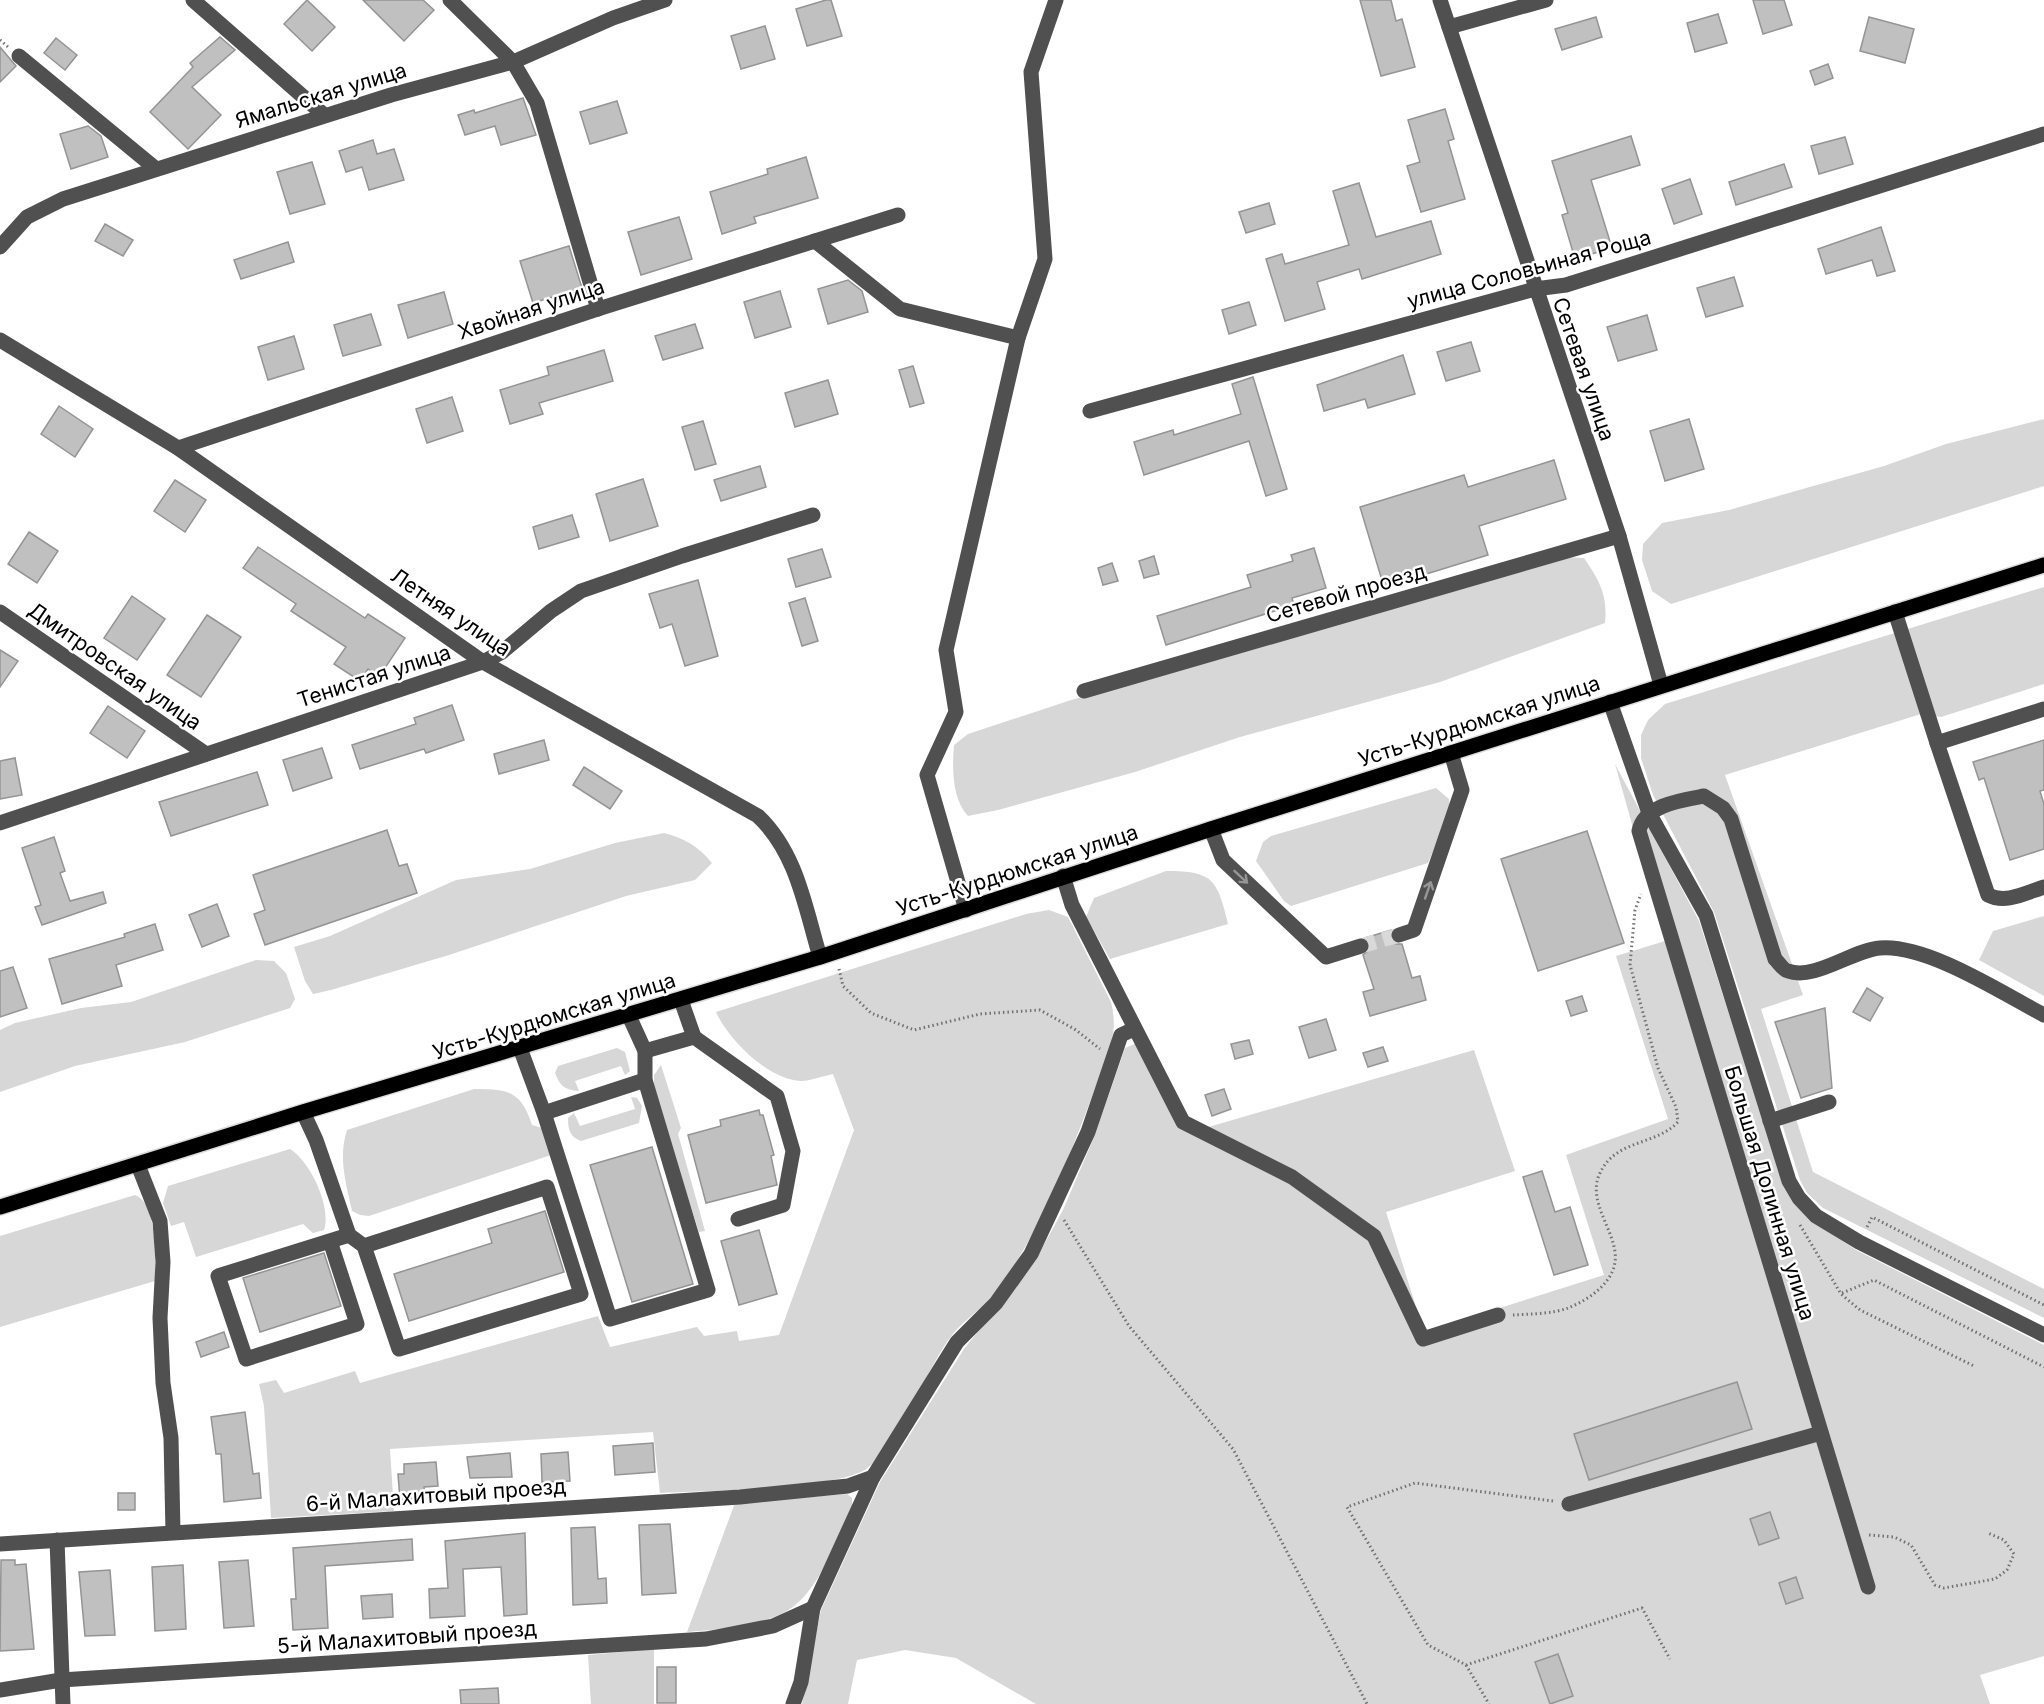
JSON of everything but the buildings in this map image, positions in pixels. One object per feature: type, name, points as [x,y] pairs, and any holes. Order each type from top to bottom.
[{"type":"main road","name":"Усть-Курдюмская улица","points":[[0,1208],[303,1112],[827,955],[1063,876],[2044,565]]},
{"type":"street","points":[[193,0],[324,115]]},
{"type":"street","points":[[450,0],[513,63],[537,103],[598,309]]},
{"type":"street","name":"Ямальская улица","points":[[0,247],[27,218],[63,199],[324,115],[513,63],[613,18],[665,0]]},
{"type":"street","points":[[966,910],[927,775],[956,712],[946,650],[1018,338],[1045,259],[1031,72],[1056,0]]},
{"type":"street","name":"Сетевая улица","points":[[1440,0],[1619,536],[1661,685]]},
{"type":"street","points":[[1449,27],[1546,0]]},
{"type":"street","points":[[19,56],[155,168]]},
{"type":"street","name":"улица Соловьиная Роща","points":[[1090,411],[1535,289],[1566,285],[2044,134]]},
{"type":"street","name":"Хвойная улица","points":[[178,448],[598,309],[898,215]]},
{"type":"street","points":[[815,241],[900,309],[1018,338]]},
{"type":"street","name":"Летняя улица","points":[[0,340],[178,448],[483,662],[758,816],[783,845],[827,955]]},
{"type":"street","name":"Тенистая улица","points":[[0,823],[483,662],[502,652],[552,611],[581,591],[682,556],[813,515]]},
{"type":"street","name":"Сетевой проезд","points":[[1084,691],[1619,536]]},
{"type":"street","name":"Дмитровская улица","points":[[0,612],[206,754]]},
{"type":"street","points":[[1895,612],[1988,895],[1998,899],[2008,898],[2044,887]]},
{"type":"street","name":"Большая Долинная улица","points":[[1610,702],[1649,813],[1706,915],[1789,1180],[1799,1197],[1816,1216],[1859,1242],[2044,1335]]},
{"type":"street","points":[[1937,743],[2044,709]]},
{"type":"street","points":[[1399,935],[1414,930],[1462,790],[1451,753]]},
{"type":"street","points":[[1649,813],[1680,801],[1704,796],[1723,808],[1731,819],[1775,959],[1786,971],[1803,973],[1877,948],[1896,948],[1938,961],[2044,1015]]},
{"type":"street","name":"Большая Долинная улица","points":[[1649,813],[1641,822],[1639,831],[1868,1587]]},
{"type":"street","points":[[1211,829],[1224,860],[1326,957],[1361,946]]},
{"type":"street","points":[[1063,876],[1072,904],[1134,1029],[1184,1122],[1292,1177],[1374,1236],[1423,1339],[1498,1315]]},
{"type":"street","points":[[681,1000],[694,1037],[777,1096],[793,1151],[783,1205],[738,1219]]},
{"type":"street","points":[[520,1048],[544,1113],[610,1319],[708,1290],[645,1080],[645,1051],[629,1016]]},
{"type":"street","points":[[793,1704],[801,1682],[813,1608],[873,1477],[957,1342],[996,1303],[1031,1254],[1088,1132],[1121,1035],[1134,1029]]},
{"type":"street","points":[[645,1051],[694,1037]]},
{"type":"street","points":[[544,1113],[645,1080]]},
{"type":"street","points":[[1770,1120],[1828,1102]]},
{"type":"street","points":[[303,1112],[316,1140],[349,1234],[364,1246],[399,1349],[581,1294],[547,1187],[364,1246]]},
{"type":"street","points":[[138,1165],[160,1221],[163,1262],[160,1318],[163,1383],[171,1438],[173,1532]]},
{"type":"street","points":[[330,1241],[357,1324],[246,1359],[218,1276],[349,1234]]},
{"type":"street","points":[[1569,1504],[1821,1433]]},
{"type":"street","name":"6-й Малахитовый проезд","points":[[0,1544],[740,1497],[848,1486],[873,1477]]},
{"type":"street","points":[[57,1540],[63,1704]]},
{"type":"street","name":"5-й Малахитовый проезд","points":[[0,1690],[61,1680],[706,1639],[773,1626],[813,1608]]},
{"type":"path","points":[[1498,1315],[1568,1308],[1603,1287],[1614,1269],[1615,1252],[1596,1194],[1598,1175],[1608,1157],[1641,1141],[1666,1133],[1678,1122],[1676,1107],[1658,1068],[1630,965],[1635,910],[1643,889],[1653,879]]},
{"type":"path","points":[[827,955],[843,986],[871,1013],[914,1030],[980,1014],[1040,1010],[1076,1030],[1113,1059]]},
{"type":"path","points":[[1799,1197],[1795,1206],[1802,1230],[1841,1294],[1860,1310],[1974,1366]]},
{"type":"path","points":[[1055,1206],[1129,1326],[1233,1449],[1367,1704]]},
{"type":"path","points":[[1859,1242],[1872,1217],[2044,1305]]},
{"type":"path","points":[[1841,1294],[1874,1280],[2044,1367]]},
{"type":"path","points":[[1489,1704],[1466,1665],[1428,1645],[1347,1508],[1415,1483],[1516,1494],[1569,1504]]},
{"type":"path","points":[[1852,1538],[1874,1534],[1894,1537],[1911,1545],[1935,1585],[1944,1588],[1995,1579],[2007,1570],[2014,1554],[2004,1540],[1988,1533]]},
{"type":"path","points":[[1466,1665],[1642,1608],[1670,1659]]},
{"type":"shaded area","points":[[2044,419],[2044,486],[1671,604],[1652,591],[1642,560],[1643,544],[1662,523],[1729,510],[1884,466],[1946,444]]},
{"type":"shaded area","points":[[1561,557],[1584,558],[1604,596],[1605,623],[1440,682],[1240,737],[1135,772],[998,810],[968,816],[959,801],[953,773],[954,745],[968,734],[1068,701]]},
{"type":"shaded area","points":[[2044,587],[2044,684],[1941,717],[1921,714],[1725,775],[1803,995],[1761,1009],[1813,1172],[2044,1289],[2044,1318],[1823,1208],[1807,1193],[1800,1180],[1714,912],[1653,795],[1641,758],[1641,735],[1648,720],[1665,704]]},
{"type":"shaded area","points":[[1615,764],[1699,921],[1784,1185],[1811,1220],[1856,1250],[2044,1345],[2044,1656],[1980,1675],[1990,1704],[1036,1704],[956,1658],[905,1650],[857,1660],[848,1704],[802,1704],[821,1610],[880,1482],[964,1349],[1035,1261],[1063,1210],[1095,1135],[1125,1048],[1146,1039],[1184,1114],[1205,1128],[1474,1050],[1515,1171],[1386,1212],[1424,1332],[1604,1275],[1566,1155],[1668,1119],[1616,956],[1665,941]]},
{"type":"shaded area","points":[[1436,788],[1449,799],[1450,811],[1428,863],[1291,906],[1284,901],[1256,861],[1263,842],[1271,836]]},
{"type":"shaded area","points":[[664,833],[690,844],[712,863],[695,880],[626,896],[449,955],[331,990],[313,994],[305,981],[294,947],[330,936],[456,880],[530,869],[615,843]]},
{"type":"shaded area","points":[[1166,871],[1194,873],[1211,881],[1220,897],[1228,924],[1110,959],[1086,917],[1094,898]]},
{"type":"shaded area","points":[[1049,910],[1068,917],[1111,1002],[1114,1025],[1108,1054],[1061,1175],[1022,1253],[991,1297],[949,1339],[900,1427],[877,1459],[866,1469],[851,1476],[799,1485],[660,1493],[653,1432],[390,1449],[394,1511],[271,1518],[264,1406],[259,1384],[276,1380],[284,1393],[355,1371],[360,1383],[598,1316],[610,1347],[697,1327],[704,1336],[737,1331],[739,1341],[779,1335],[854,1130],[833,1074],[801,1081],[775,1074],[739,1045],[716,1012],[1026,914]]},
{"type":"shaded area","points":[[2044,916],[2044,996],[1979,960],[1993,931]]},
{"type":"shaded area","points":[[256,960],[274,961],[286,973],[295,999],[290,1008],[185,1042],[75,1066],[0,1092],[0,1030],[15,1023],[81,1008],[131,1002]]},
{"type":"shaded area","points":[[617,1048],[625,1052],[630,1071],[625,1075],[621,1066],[575,1081],[579,1091],[570,1090],[561,1084],[555,1073],[558,1066]]},
{"type":"shaded area","points":[[661,1065],[681,1128],[678,1134],[705,1231],[699,1232],[654,1091],[654,1075]]},
{"type":"shaded area","points":[[474,1089],[504,1091],[518,1099],[532,1125],[542,1128],[551,1155],[369,1216],[352,1211],[343,1161],[347,1130]]},
{"type":"shaded area","points":[[631,1097],[637,1098],[642,1106],[639,1123],[581,1141],[570,1132],[568,1118],[574,1113],[580,1126],[635,1109]]},
{"type":"shaded area","points":[[290,1149],[305,1163],[318,1185],[325,1209],[324,1230],[313,1233],[303,1224],[196,1257],[184,1222],[171,1226],[163,1203],[168,1186]]},
{"type":"shaded area","points":[[135,1195],[148,1209],[151,1220],[155,1247],[155,1281],[0,1327],[0,1236]]},
{"type":"shaded area","points":[[847,1494],[852,1498],[852,1506],[828,1559],[813,1585],[794,1606],[772,1618],[758,1622],[687,1632],[735,1503]]},
{"type":"shaded area","points":[[654,1649],[654,1704],[591,1704],[588,1655]]},
{"type":"tunnel","points":[[1361,946],[1399,935]]}]
